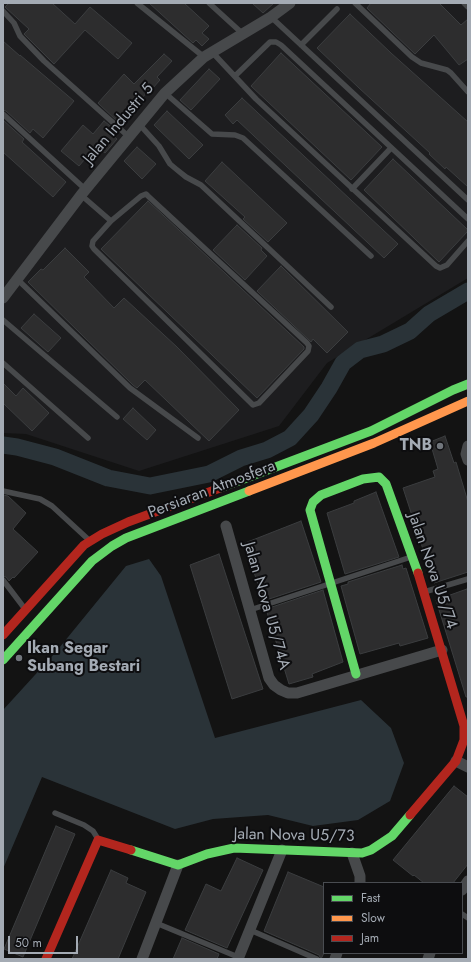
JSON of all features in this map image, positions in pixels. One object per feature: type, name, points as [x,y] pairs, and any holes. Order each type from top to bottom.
[{"type":"street","name":"Jalan Industri 5","points":[[3,298],[16,278],[83,192],[165,93],[208,55],[271,17],[290,3]]},
{"type":"street","name":"Persiaran Atmosfera","points":[[3,635],[84,545],[102,534],[128,522],[370,431],[468,384]]},
{"type":"street","name":"Persiaran Atmosfera","points":[[3,660],[92,561],[112,546],[126,538],[374,443],[468,401]]},
{"type":"street","points":[[468,446],[466,454],[468,460]]},
{"type":"street","name":"Jalan Nova U5/74","points":[[331,583],[310,510],[310,505],[321,495],[363,479],[379,477],[386,484],[413,556],[466,725],[464,740],[456,761]]},
{"type":"street","name":"Jalan Nova U5/74A","points":[[226,526],[269,678],[274,685],[288,693],[297,693],[356,674]]},
{"type":"street","points":[[331,583],[356,674],[442,650]]},
{"type":"street","points":[[456,761],[468,767]]},
{"type":"street","name":"Jalan Nova U5/73","points":[[178,865],[207,854],[234,848],[352,853],[362,853],[371,850],[392,836],[456,761]]},
{"type":"street","points":[[46,959],[98,840],[178,865],[142,959]]},
{"type":"street","points":[[238,958],[282,850]]},
{"type":"street","points":[[352,853],[360,876],[360,882]]},
{"type":"lane","points":[[137,3],[234,76],[256,99],[436,266],[440,268],[448,265],[468,241]]},
{"type":"lane","points":[[208,3],[243,34]]},
{"type":"lane","points":[[356,3],[412,57],[421,63],[447,70],[452,73],[468,92]]},
{"type":"lane","points":[[464,3],[468,7]]},
{"type":"lane","points":[[301,45],[337,9]]},
{"type":"lane","points":[[3,11],[14,23],[20,36],[44,61],[128,136]]},
{"type":"lane","points":[[271,17],[468,200]]},
{"type":"lane","points":[[234,76],[270,42],[276,42],[281,45],[468,219]]},
{"type":"lane","points":[[165,93],[212,134],[235,135],[243,138],[371,256]]},
{"type":"lane","points":[[3,114],[112,221]]},
{"type":"lane","points":[[139,124],[159,146],[170,164],[186,177],[201,185],[331,308]]},
{"type":"lane","points":[[352,189],[391,148]]},
{"type":"lane","points":[[146,194],[307,343],[309,346],[308,351],[259,403],[253,405],[92,246],[94,241],[112,221],[141,196],[146,194]]},
{"type":"lane","points":[[16,278],[130,388],[198,438]]},
{"type":"lane","points":[[3,320],[117,417]]},
{"type":"lane","points":[[3,362],[88,438]]},
{"type":"lane","points":[[3,491],[40,499],[52,506],[90,541]]},
{"type":"lane","points":[[250,610],[413,556]]},
{"type":"lane","points":[[424,592],[468,579]]},
{"type":"lane","points":[[3,580],[25,610]]},
{"type":"lane","points":[[55,813],[84,825],[93,831],[98,840]]},
{"type":"lane","points":[[156,923],[238,958]]},
{"type":"lane","points":[[250,930],[317,959]]},
{"type":"shaded area","points":[[3,3],[468,3],[468,278],[327,363],[279,426],[139,471],[26,434],[3,433]]},
{"type":"shaded area","points":[[149,559],[161,576],[215,738],[361,700],[391,728],[404,763],[390,801],[358,820],[313,826],[268,815],[213,819],[175,829],[42,777],[3,869],[3,710],[55,653],[126,566]]},
{"type":"building","points":[[9,3],[52,3],[75,24],[90,7],[132,43],[118,59],[85,30],[54,64],[24,34],[29,29],[5,7]]},
{"type":"building","points":[[149,3],[184,3],[209,26],[202,33],[209,39],[202,46],[196,40],[193,43]]},
{"type":"building","points":[[252,3],[274,3],[263,13]]},
{"type":"building","points":[[371,3],[439,3],[461,25],[468,19],[468,59],[459,65],[434,35],[415,54],[367,8]]},
{"type":"building","points":[[350,14],[468,122],[468,187],[446,167],[445,169],[429,154],[430,153],[317,48]]},
{"type":"building","points":[[3,41],[74,101],[43,138],[33,129],[30,133],[3,110]]},
{"type":"building","points":[[281,53],[382,147],[351,180],[251,86]]},
{"type":"building","points":[[164,54],[172,61],[157,77],[160,80],[119,123],[98,103],[124,74],[134,84]]},
{"type":"building","points":[[209,69],[220,79],[191,110],[180,100]]},
{"type":"building","points":[[242,98],[398,244],[384,258],[237,120],[233,124],[225,115]]},
{"type":"building","points":[[167,111],[203,145],[189,159],[154,125]]},
{"type":"building","points":[[3,120],[24,139],[22,142],[66,182],[53,197],[3,152]]},
{"type":"building","points":[[104,121],[114,129],[110,133],[117,139],[105,153],[96,146],[79,166],[61,151],[83,125],[93,134]]},
{"type":"building","points":[[137,147],[156,164],[142,179],[124,161]]},
{"type":"building","points":[[393,159],[468,230],[439,262],[364,190]]},
{"type":"building","points":[[222,162],[287,223],[268,242],[243,219],[245,217],[205,181]]},
{"type":"building","points":[[148,201],[304,347],[304,349],[257,398],[101,249]]},
{"type":"building","points":[[237,225],[262,248],[261,250],[267,256],[245,280],[213,250]]},
{"type":"building","points":[[65,248],[89,272],[84,277],[114,308],[124,298],[177,347],[239,410],[209,441],[145,380],[137,388],[133,385],[28,282],[41,269],[43,270]]},
{"type":"building","points":[[281,266],[348,332],[327,353],[313,339],[311,342],[257,291]]},
{"type":"building","points":[[34,314],[61,338],[48,352],[21,328]]},
{"type":"building","points":[[3,383],[16,396],[23,388],[49,413],[32,431],[3,403]]},
{"type":"building","points":[[133,408],[156,430],[147,440],[123,419]]},
{"type":"building","points":[[445,436],[454,463],[456,462],[468,502],[468,572],[434,583],[403,488],[435,477],[433,471],[438,469],[430,442]]},
{"type":"building","points":[[376,492],[399,557],[345,574],[327,513],[354,503],[354,501]]},
{"type":"building","points":[[3,495],[8,496],[26,513],[13,529],[38,552],[14,578],[13,577],[9,581],[3,576]]},
{"type":"building","points":[[301,521],[321,582],[263,601],[245,543]]},
{"type":"building","points":[[219,554],[263,689],[232,699],[190,565]]},
{"type":"building","points":[[402,565],[403,569],[406,568],[428,638],[400,646],[399,643],[360,654],[341,586],[348,584],[348,582]]},
{"type":"building","points":[[467,589],[468,697],[466,697],[436,600]]},
{"type":"building","points":[[323,590],[343,662],[312,674],[313,677],[289,684],[266,609]]},
{"type":"building","points":[[454,786],[468,797],[468,864],[454,882],[423,882],[393,860]]},
{"type":"building","points":[[56,826],[75,834],[23,957],[4,949]]},
{"type":"building","points":[[237,858],[263,870],[227,948],[185,930],[206,884],[221,891]]},
{"type":"building","points":[[111,870],[128,878],[126,883],[146,892],[118,959],[72,959]]},
{"type":"building","points":[[288,872],[323,887],[324,954],[321,959],[319,955],[264,931]]},
{"type":"building","points":[[182,938],[219,954],[217,959],[173,959]]},
{"type":"waterway","points":[[3,445],[55,457],[108,478],[150,486],[209,474],[241,458],[267,450],[290,438],[311,415],[343,363],[360,350],[383,344],[410,331],[429,314],[468,291]]},
{"type":"traffic: fast","points":[[220,488],[371,431],[468,384]]},
{"type":"traffic: fast","points":[[356,674],[310,510],[313,502],[321,495],[363,479],[379,477],[386,484],[418,573]]},
{"type":"traffic: fast","points":[[3,660],[92,561],[112,546],[126,538],[249,491]]},
{"type":"traffic: fast","points":[[131,850],[178,865],[207,854],[234,848],[362,853],[371,850],[392,836],[410,815]]},
{"type":"traffic: slow","points":[[249,491],[374,443],[468,401]]},
{"type":"traffic: jam","points":[[3,635],[84,545],[102,534],[128,522],[220,488]]},
{"type":"traffic: jam","points":[[410,815],[456,761],[464,740],[464,726],[418,573]]},
{"type":"traffic: jam","points":[[46,959],[98,840],[131,850]]},
{"type":"place","name":"TNB","points":[[440,446]]},
{"type":"place","name":"Ikan Segar Subang Bestari","points":[[19,658]]}]
